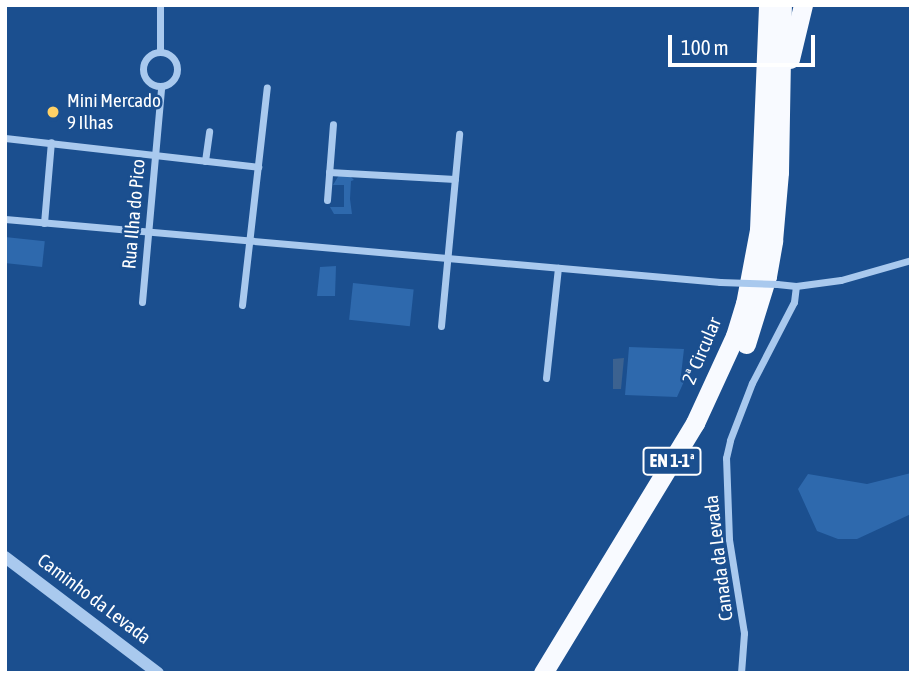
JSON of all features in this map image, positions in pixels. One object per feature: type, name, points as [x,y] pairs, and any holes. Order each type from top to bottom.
[{"type":"highway","points":[[760,5],[760,109],[764,128]]},
{"type":"highway","name":"2ª Circular","points":[[544,673],[695,423],[735,336],[753,271],[759,230],[768,5]]},
{"type":"highway","name":"2ª Circular","points":[[558,673],[713,415],[731,379],[767,276],[779,147],[782,5]]},
{"type":"highway","points":[[779,147],[791,49],[803,5]]},
{"type":"street","points":[[160,5],[160,51]]},
{"type":"street","points":[[160,51],[171,56],[177,65],[174,79],[161,87],[146,80],[142,70],[145,59],[160,51]]},
{"type":"street","name":"Rua Ilha do Pico","points":[[142,302],[161,87]]},
{"type":"street","points":[[242,305],[267,88]]},
{"type":"street","points":[[327,200],[333,124]]},
{"type":"street","points":[[205,161],[209,131]]},
{"type":"street","points":[[441,326],[459,134]]},
{"type":"street","points":[[5,138],[258,167]]},
{"type":"street","points":[[44,223],[51,142]]},
{"type":"street","points":[[329,173],[455,178]]},
{"type":"street","points":[[5,219],[249,243],[796,286],[861,276],[911,260]]},
{"type":"street","points":[[546,378],[558,268]]},
{"type":"street","name":"Canada da Levada","points":[[741,673],[744,633],[729,539],[726,458],[752,383],[794,302],[796,286]]},
{"type":"street","name":"Caminho da Levada","points":[[5,557],[158,673]]},
{"type":"shaded area","points":[[339,175],[350,176],[354,180],[351,181],[352,214],[334,214],[330,207],[344,207],[344,185],[333,185]]},
{"type":"shaded area","points":[[5,237],[45,241],[42,267],[5,263]]},
{"type":"shaded area","points":[[336,266],[335,296],[317,296],[320,267]]},
{"type":"shaded area","points":[[353,283],[414,289],[410,326],[349,320]]},
{"type":"shaded area","points":[[629,347],[684,349],[681,375],[686,377],[677,397],[625,395]]},
{"type":"shaded area","points":[[624,358],[621,389],[613,389],[613,359]]},
{"type":"shaded area","points":[[911,473],[911,514],[857,539],[838,539],[817,531],[798,489],[808,474],[867,484]]},
{"type":"place","name":"Mini Mercado 9 Ilhas","points":[[53,112]]}]
